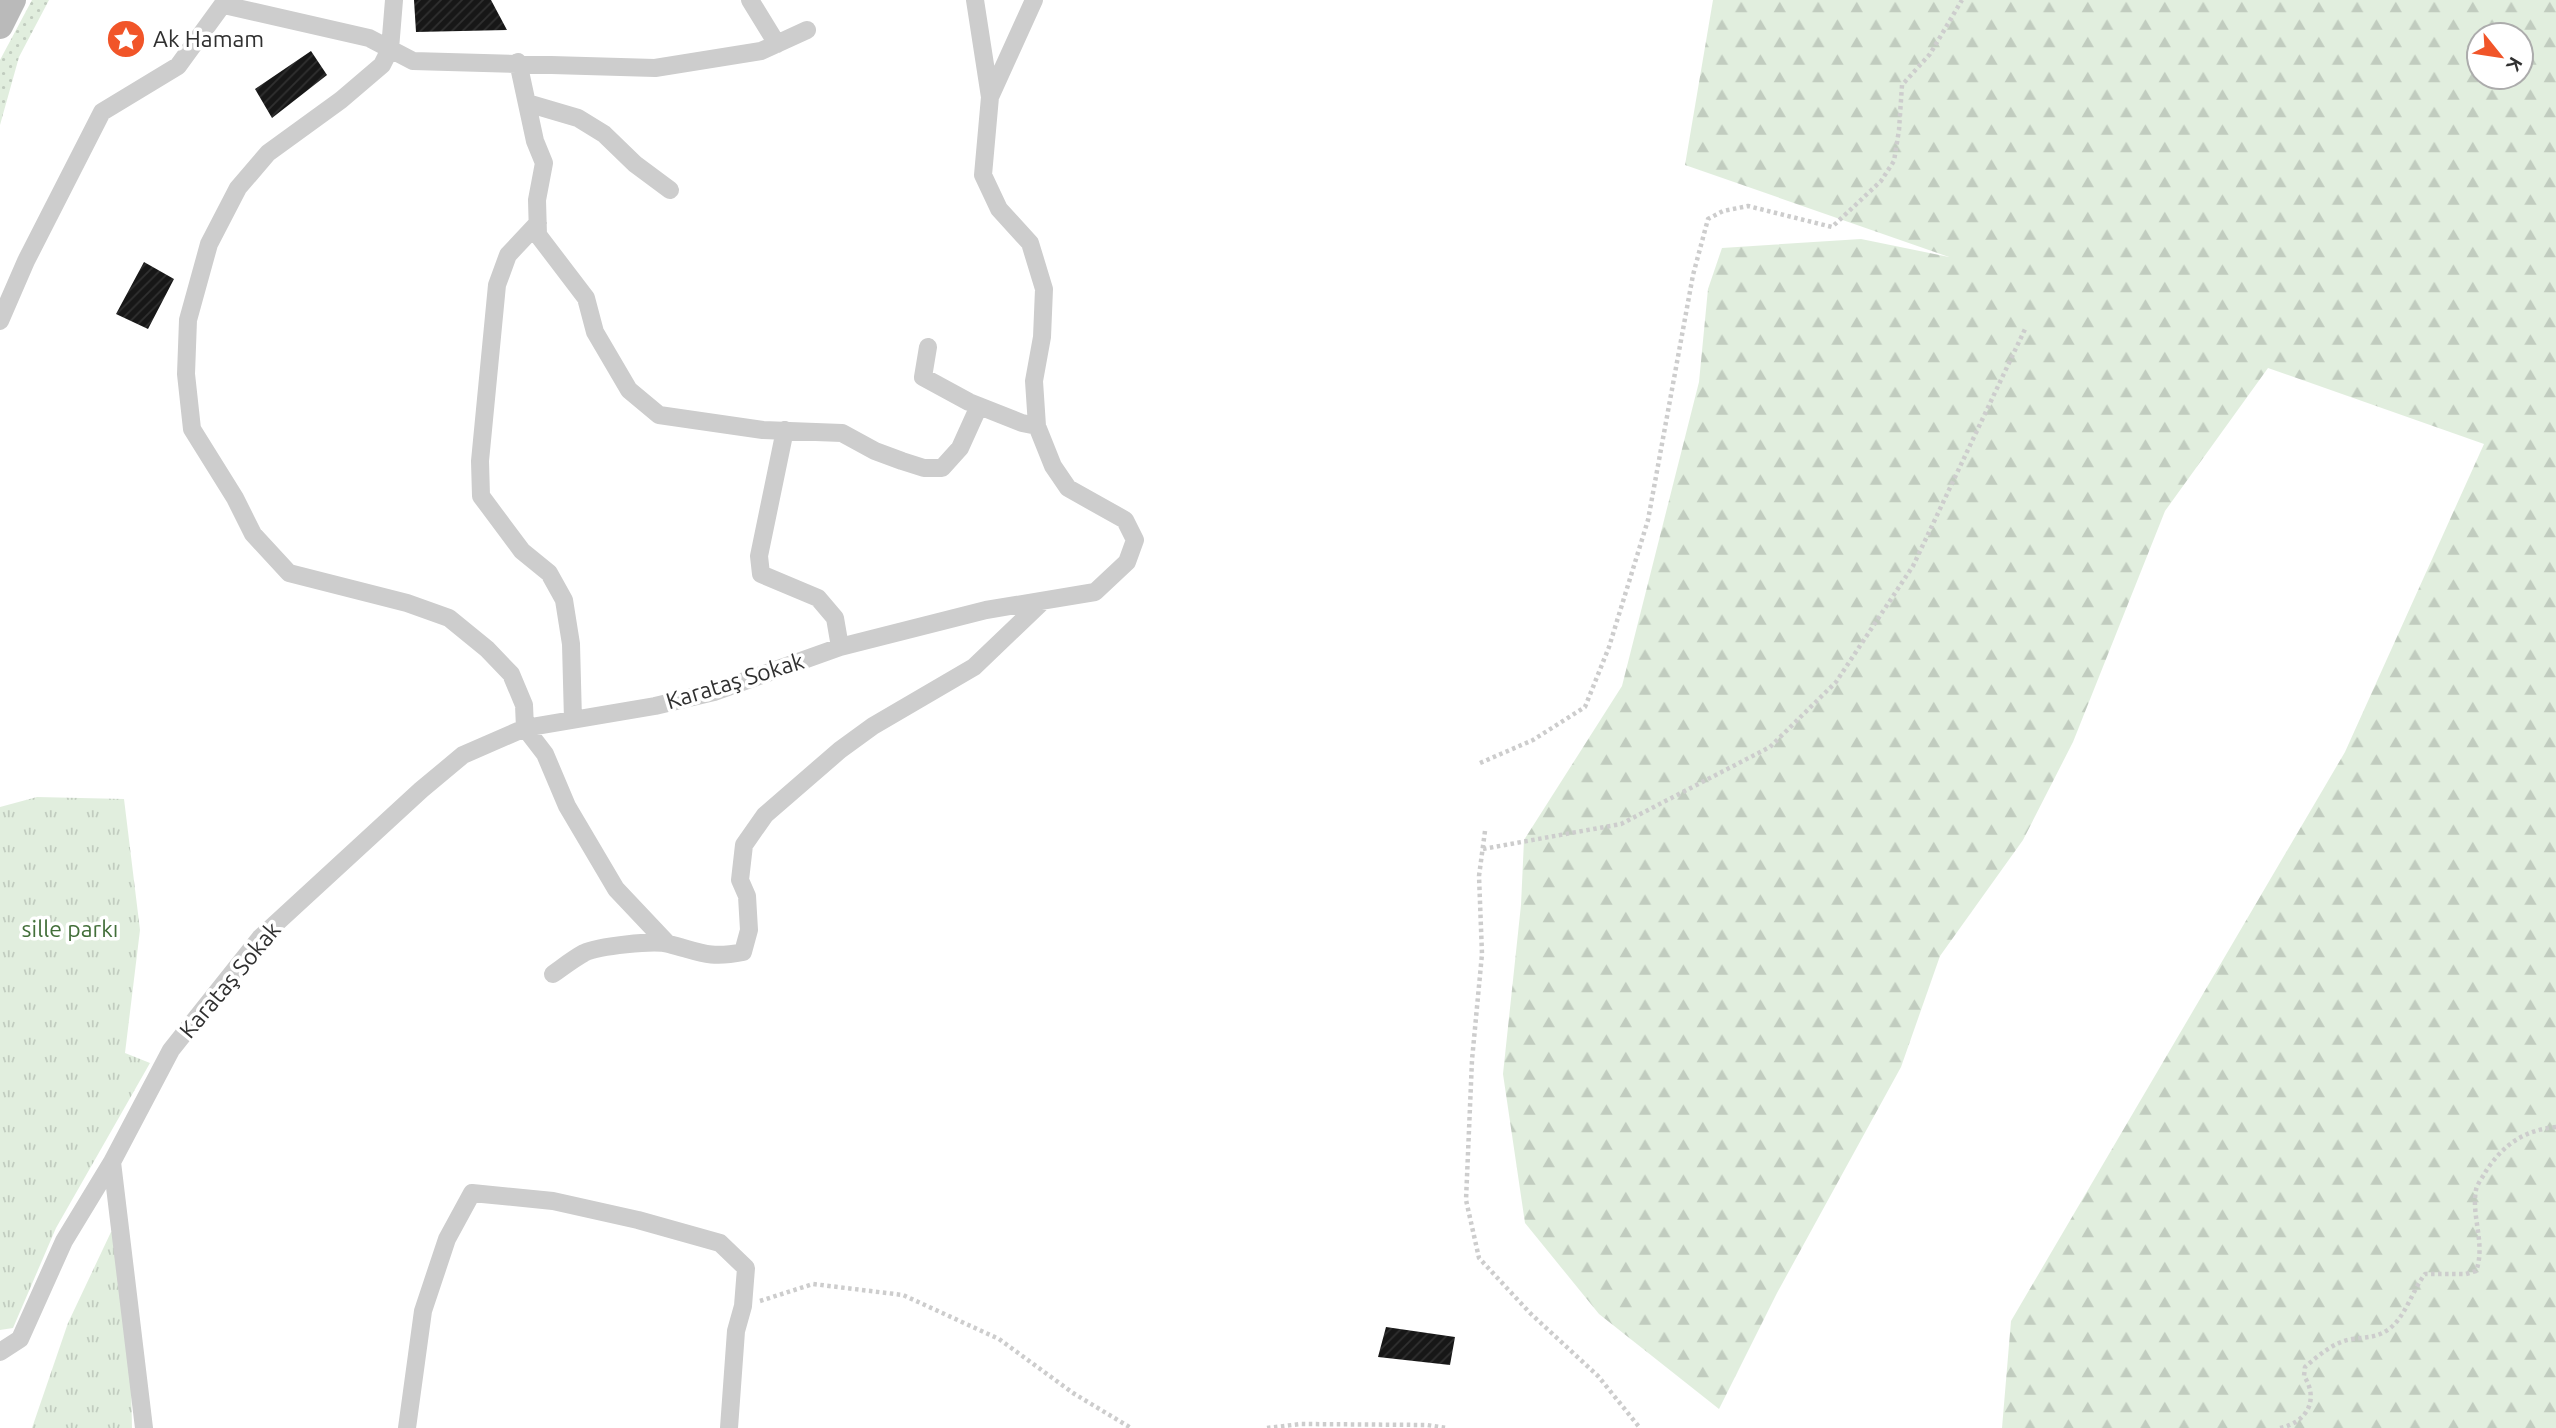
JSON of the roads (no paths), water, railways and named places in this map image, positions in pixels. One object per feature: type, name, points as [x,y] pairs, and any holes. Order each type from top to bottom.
[{"type":"main road","points":[[0,26],[13,0]]},
{"type":"street","points":[[394,0],[390,49],[382,65],[341,100],[268,153],[237,188],[209,244],[188,320],[186,374],[192,429],[235,498],[253,534],[289,573],[407,603],[449,618],[487,649],[511,674],[524,705],[525,728],[545,754],[568,806],[616,889],[667,943]]},
{"type":"street","points":[[750,0],[777,44]]},
{"type":"street","points":[[975,0],[990,96]]},
{"type":"street","name":"Karataş Sokak","points":[[0,1352],[20,1339],[64,1241],[112,1162],[171,1050],[260,938],[421,790],[463,755],[525,728],[655,706],[714,692],[840,647],[986,610],[1095,592],[1127,562],[1135,540],[1125,520],[1068,488],[1053,466],[1037,426],[1034,381],[1042,337],[1044,289],[1030,243],[999,209],[983,175],[990,96],[1034,0]]},
{"type":"street","points":[[0,321],[26,261],[102,112],[178,66],[225,3],[369,38],[413,61],[655,68],[761,51],[807,30]]},
{"type":"street","points":[[518,62],[536,141],[544,163],[537,200],[538,235],[586,298],[595,332],[629,390],[659,415],[763,430],[842,433],[875,451],[902,461],[924,468],[942,468],[960,447],[979,406]]},
{"type":"street","points":[[527,103],[578,118],[604,134],[635,164],[670,190]]},
{"type":"street","points":[[538,223],[508,255],[497,285],[480,461],[481,496],[522,551],[549,573],[564,600],[570,644],[573,720]]},
{"type":"street","points":[[928,347],[923,377],[979,406],[1037,426]]},
{"type":"street","points":[[785,430],[759,556],[761,574],[818,598],[835,618],[840,647]]},
{"type":"street","points":[[553,974],[586,951],[638,943],[667,943],[691,952],[720,957],[743,952],[749,930],[747,896],[740,880],[744,845],[765,815],[873,726],[974,667],[1043,601]]},
{"type":"street","points":[[112,1162],[144,1428]]},
{"type":"street","points":[[407,1428],[423,1311],[447,1238],[472,1193],[553,1201],[638,1220],[720,1243],[746,1268],[743,1306],[736,1332],[729,1428]]},
{"type":"place","name":"Ak Hamam","points":[[126,39]]},
{"type":"park label","name":"sille parkı","points":[[70,929]]}]
